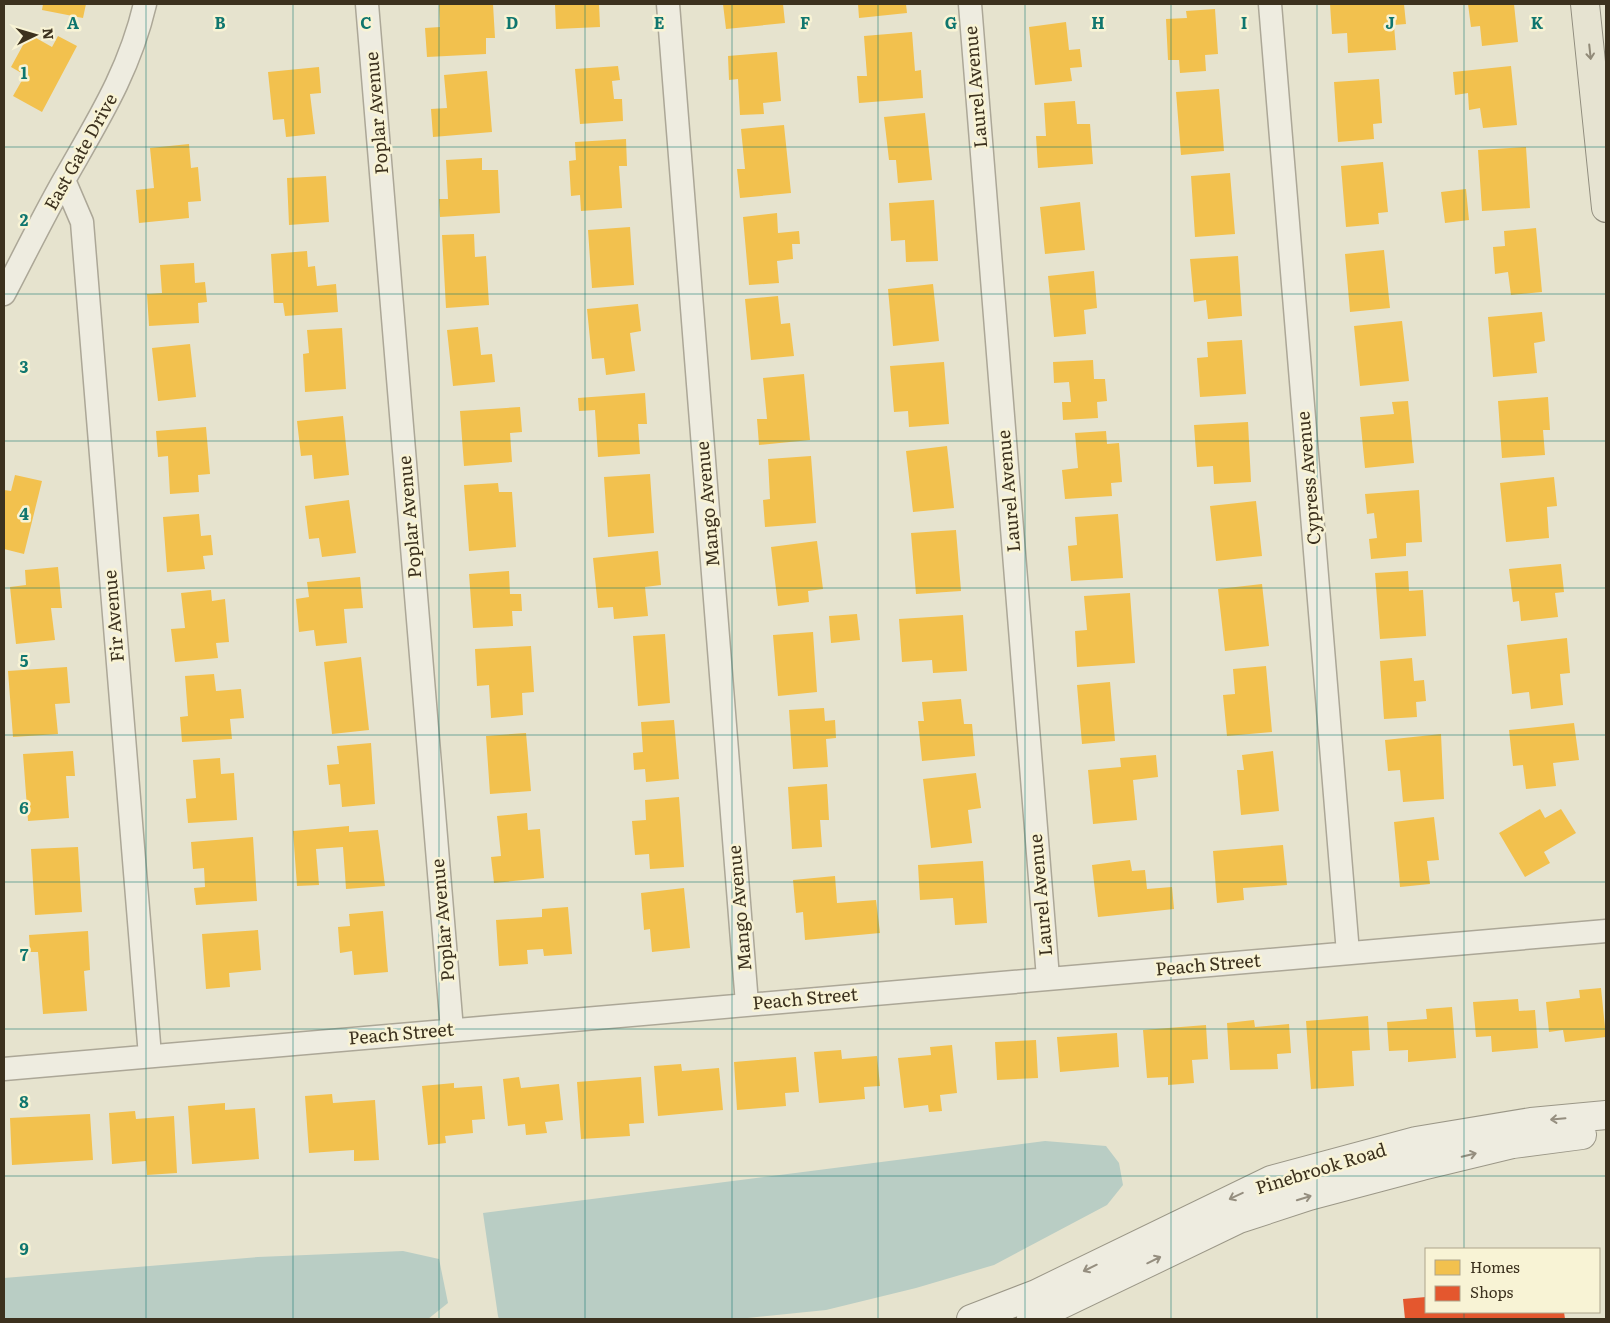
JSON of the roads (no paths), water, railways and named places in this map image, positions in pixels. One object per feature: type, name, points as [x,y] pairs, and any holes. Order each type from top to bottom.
[{"type":"main road","points":[[1585,4],[1606,208]]},
{"type":"street","name":"East Gate Drive","points":[[4,294],[64,180],[120,81],[145,4]]},
{"type":"street","name":"Poplar Avenue","points":[[368,4],[452,1030]]},
{"type":"street","name":"Mango Avenue","points":[[668,4],[747,1004]]},
{"type":"street","name":"Laurel Avenue","points":[[970,4],[1048,978]]},
{"type":"street","name":"Cypress Avenue","points":[[1270,4],[1348,953]]},
{"type":"street","name":"Fir Avenue","points":[[64,180],[82,222],[150,1056]]},
{"type":"street","name":"Peach Street","points":[[4,1069],[1606,931]]},
{"type":"street","name":"Pinebrook Road","points":[[1032,1319],[1239,1219],[1309,1196],[1419,1153],[1531,1122],[1606,1115]]},
{"type":"street","name":"Pinebrook Road","points":[[971,1319],[1036,1294],[1271,1180],[1419,1153],[1513,1144],[1606,1131]]}]
